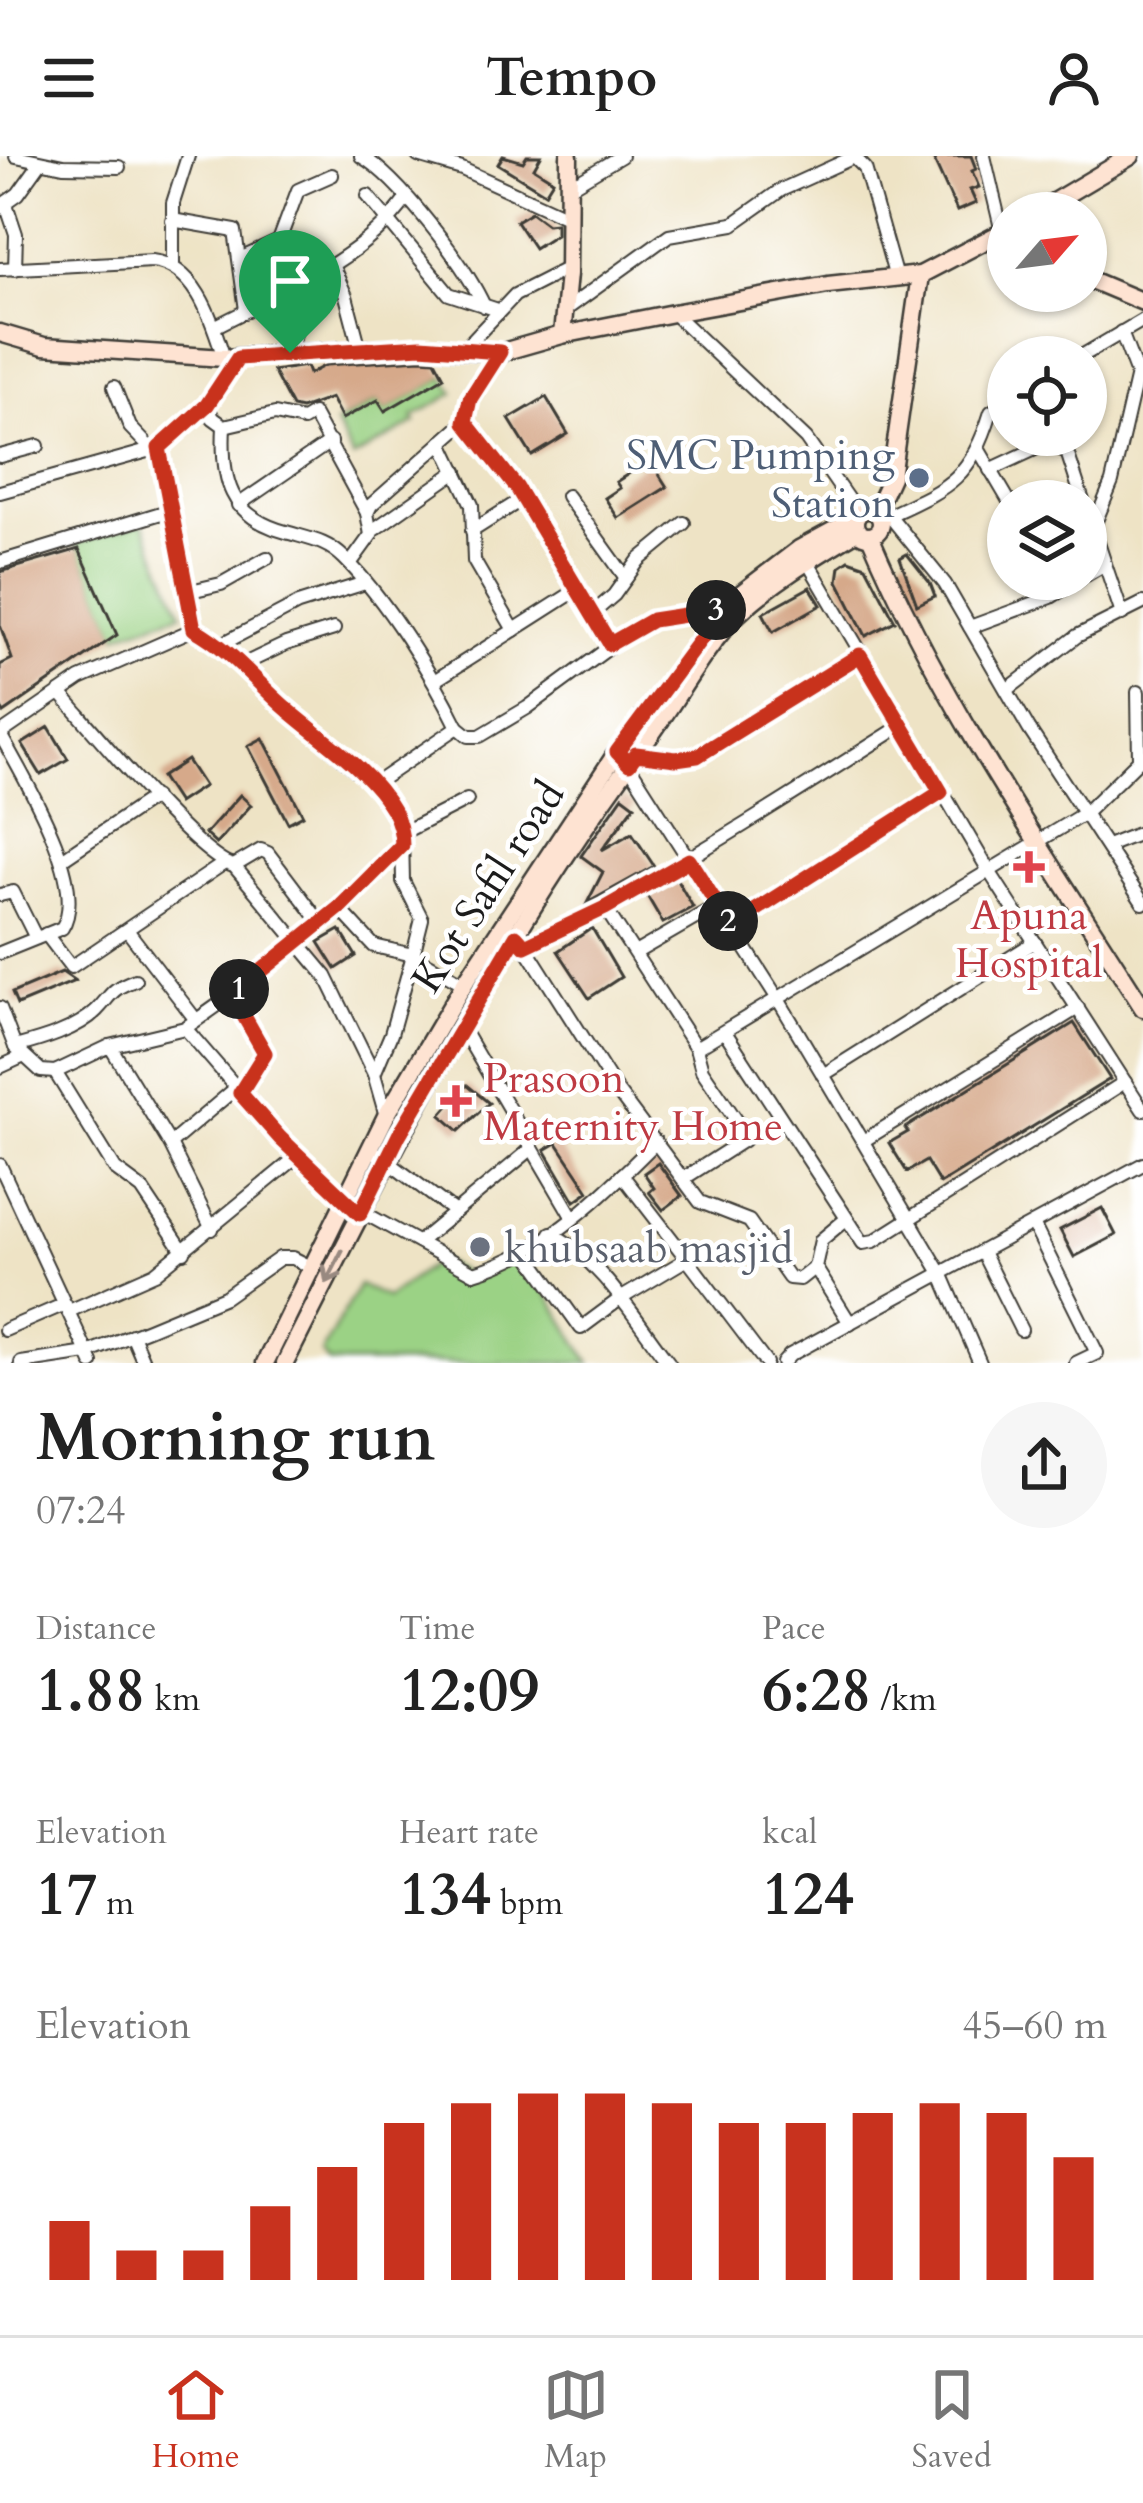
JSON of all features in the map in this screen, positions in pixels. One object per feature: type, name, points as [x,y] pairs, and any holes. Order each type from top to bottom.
[{"type":"main road","points":[[562,335],[569,156]]},
{"type":"main road","points":[[1070,192],[1131,156]]},
{"type":"main road","points":[[0,333],[44,346],[231,358],[360,349],[500,352],[562,335],[828,285],[920,275],[987,242]]},
{"type":"main road","points":[[920,275],[891,477],[869,521],[905,620],[1143,1008]]},
{"type":"main road","points":[[1107,287],[1143,302]]},
{"type":"main road","name":"Kot Safil road","points":[[627,757],[734,616],[869,521]]},
{"type":"main road","name":"Kot Safil road","points":[[265,1362],[314,1268],[386,1161],[515,935],[723,609],[799,549],[869,521]]},
{"type":"main road","name":"Kot Safil road","points":[[285,1363],[353,1208],[386,1116],[464,983],[515,935]]},
{"type":"street","points":[[16,156],[119,167]]},
{"type":"street","points":[[173,266],[172,220],[188,156]]},
{"type":"street","points":[[418,156],[462,170],[566,217]]},
{"type":"street","points":[[569,187],[621,156]]},
{"type":"street","points":[[984,156],[994,192]]},
{"type":"street","points":[[564,310],[661,240],[734,224],[781,190],[854,157],[865,168],[896,278]]},
{"type":"street","points":[[374,158],[462,262],[491,308]]},
{"type":"street","points":[[15,268],[16,234],[3,205],[50,161]]},
{"type":"street","points":[[240,259],[279,241],[298,190],[332,175]]},
{"type":"street","points":[[368,196],[449,294],[491,308]]},
{"type":"street","points":[[290,353],[300,313],[333,268],[406,199]]},
{"type":"street","points":[[172,220],[231,228],[238,236],[246,310]]},
{"type":"street","points":[[0,269],[152,261],[173,266],[188,279],[231,358],[207,405],[156,449],[0,492]]},
{"type":"street","points":[[214,327],[333,268]]},
{"type":"street","points":[[333,268],[360,349]]},
{"type":"street","points":[[464,349],[491,308],[568,268]]},
{"type":"street","points":[[673,314],[806,440],[869,521],[945,584],[1006,690],[1143,903]]},
{"type":"street","points":[[1107,341],[1143,320]]},
{"type":"street","points":[[1107,492],[1137,374],[1121,332]]},
{"type":"street","points":[[367,514],[465,422],[470,399],[500,352]]},
{"type":"street","points":[[114,387],[130,428],[156,449],[194,629],[221,644],[374,785],[392,808],[402,839],[403,881],[422,919],[391,1034],[374,1074]]},
{"type":"street","points":[[207,405],[212,418],[224,426],[274,414],[303,420],[313,413],[367,514],[371,532]]},
{"type":"street","points":[[465,422],[524,498],[610,644]]},
{"type":"street","points":[[224,426],[222,466],[238,505],[274,529],[330,544],[365,583],[434,681],[458,727],[469,736],[480,736],[527,709],[610,644],[652,620],[723,609]]},
{"type":"street","points":[[869,521],[941,492],[980,450],[987,426]]},
{"type":"street","points":[[238,505],[330,442]]},
{"type":"street","points":[[442,442],[472,505],[476,566],[514,630]]},
{"type":"street","points":[[990,470],[1048,443],[1067,452],[1077,480]]},
{"type":"street","points":[[0,456],[38,446]]},
{"type":"street","points":[[980,450],[996,480]]},
{"type":"street","points":[[350,564],[371,532],[457,471]]},
{"type":"street","points":[[567,496],[626,578]]},
{"type":"street","points":[[472,531],[524,498]]},
{"type":"street","points":[[0,562],[171,510]]},
{"type":"street","points":[[593,613],[639,560],[684,523]]},
{"type":"street","points":[[186,592],[221,584],[267,558]]},
{"type":"street","points":[[807,561],[989,871],[1143,1110]]},
{"type":"street","points":[[1107,570],[1122,614]]},
{"type":"street","points":[[221,644],[298,604],[365,583]]},
{"type":"street","points":[[434,681],[580,588]]},
{"type":"street","points":[[970,627],[1043,600]]},
{"type":"street","points":[[1006,690],[1077,636],[1143,603]]},
{"type":"street","points":[[0,953],[62,928],[68,918],[62,859],[0,734],[80,679],[194,629]]},
{"type":"street","points":[[242,665],[334,629]]},
{"type":"street","points":[[627,757],[697,756],[860,655]]},
{"type":"street","points":[[697,1048],[1085,813],[1139,760],[1138,692]]},
{"type":"street","points":[[60,693],[154,797],[228,865],[326,976],[374,1074],[386,1116]]},
{"type":"street","points":[[815,1268],[800,1280],[789,1278],[749,1221],[700,1202],[617,1091],[515,935],[605,908],[901,726]]},
{"type":"street","points":[[374,785],[458,727]]},
{"type":"street","points":[[627,757],[941,1273],[980,1363]]},
{"type":"street","points":[[731,926],[941,792]]},
{"type":"street","points":[[62,859],[154,797]]},
{"type":"street","points":[[0,1008],[20,1051],[41,1071],[55,1072],[110,1046],[190,1024],[339,908],[402,839],[467,800]]},
{"type":"street","points":[[1107,846],[1143,832]]},
{"type":"street","points":[[0,895],[14,892],[41,936],[71,967],[228,865],[261,850],[320,922]]},
{"type":"street","points":[[635,953],[718,905]]},
{"type":"street","points":[[339,908],[374,946],[413,956],[464,983]]},
{"type":"street","points":[[605,908],[697,1048],[702,1070],[745,1133],[743,1140],[682,1179]]},
{"type":"street","points":[[127,930],[238,1090],[298,1156],[353,1208],[474,1274],[525,1250],[573,1218],[656,1142]]},
{"type":"street","points":[[823,1075],[1035,942]]},
{"type":"street","points":[[0,1067],[20,1051],[96,1011],[113,988],[135,980]]},
{"type":"street","points":[[170,1144],[238,1090],[265,1053],[232,995]]},
{"type":"street","points":[[863,1142],[1078,1008]]},
{"type":"street","points":[[461,1027],[573,1218]]},
{"type":"street","points":[[724,1032],[863,1243],[874,1241],[1125,1082]]},
{"type":"street","points":[[110,1046],[170,1144],[212,1229]]},
{"type":"street","points":[[55,1072],[115,1169],[142,1189],[184,1252]]},
{"type":"street","points":[[371,1148],[455,1212]]},
{"type":"street","points":[[419,1242],[530,1150]]},
{"type":"street","points":[[4,1330],[155,1273],[298,1156]]},
{"type":"street","points":[[783,1363],[790,1355],[1143,1164]]},
{"type":"street","points":[[2,1175],[89,1358]]},
{"type":"street","points":[[622,1175],[766,1363]]},
{"type":"street","points":[[845,1220],[821,1240],[815,1268],[850,1323]]},
{"type":"street","points":[[1033,1224],[1097,1353],[1076,1363]]},
{"type":"street","points":[[551,1233],[579,1249],[669,1363]]},
{"type":"street","points":[[525,1250],[581,1328],[687,1259]]},
{"type":"street","points":[[982,1252],[1021,1330]]},
{"type":"street","points":[[21,1363],[89,1358],[225,1297],[280,1258],[293,1258],[314,1268]]},
{"type":"street","points":[[132,1336],[144,1363]]},
{"type":"green space","points":[[444,377],[454,393],[413,417],[416,422],[353,458],[336,424],[378,401],[385,411]]},
{"type":"green space","points":[[143,522],[182,613],[117,635],[76,543]]},
{"type":"green space","points":[[523,1254],[590,1363],[329,1363],[321,1353],[359,1285],[387,1298],[439,1259],[474,1278]]},
{"type":"building","points":[[503,156],[523,162],[527,156],[541,156],[534,168],[553,180],[545,193],[498,164]]},
{"type":"building","points":[[932,156],[971,156],[979,187],[970,190],[976,203],[957,211]]},
{"type":"building","points":[[531,212],[547,224],[556,223],[556,234],[534,248],[516,221]]},
{"type":"building","points":[[435,360],[444,377],[385,411],[378,400],[342,419],[331,398],[301,409],[292,407],[273,371],[306,366],[309,374],[326,365]]},
{"type":"building","points":[[546,397],[568,434],[532,456],[509,419]]},
{"type":"building","points":[[650,460],[667,487],[618,518],[605,498],[620,488],[616,482]]},
{"type":"building","points":[[79,549],[117,635],[4,713],[0,665],[12,659],[0,625],[0,572]]},
{"type":"building","points":[[907,554],[935,596],[917,605],[900,558]]},
{"type":"building","points":[[849,560],[866,566],[895,621],[866,636],[838,581],[840,566]]},
{"type":"building","points":[[810,587],[821,605],[773,632],[763,613]]},
{"type":"building","points":[[49,727],[68,759],[41,775],[22,744]]},
{"type":"building","points":[[263,738],[303,815],[288,823],[248,746]]},
{"type":"building","points":[[187,760],[204,786],[178,803],[161,777]]},
{"type":"building","points":[[240,795],[251,805],[216,844],[205,834]]},
{"type":"building","points":[[623,796],[635,805],[602,850],[632,833],[654,866],[587,903],[603,872],[581,856]]},
{"type":"building","points":[[676,878],[693,907],[663,923],[646,894]]},
{"type":"building","points":[[592,928],[621,977],[589,998],[558,951]]},
{"type":"building","points":[[340,930],[356,956],[336,969],[319,942]]},
{"type":"building","points":[[62,972],[75,981],[17,1005],[12,993]]},
{"type":"building","points":[[1074,1023],[1110,1079],[940,1184],[926,1161],[907,1172],[889,1143],[908,1132],[905,1128]]},
{"type":"building","points":[[467,1085],[489,1103],[459,1131],[441,1115]]},
{"type":"building","points":[[557,1143],[589,1191],[575,1201],[545,1150]]},
{"type":"building","points":[[658,1163],[682,1196],[663,1210],[649,1192],[654,1188],[644,1173]]},
{"type":"building","points":[[1102,1208],[1116,1235],[1074,1257],[1060,1230]]},
{"type":"place","name":"SMC Pumping Station","points":[[919,478]]},
{"type":"place","name":"Apuna Hospital","points":[[1029,867]]},
{"type":"place","name":"Prasoon Maternity Home","points":[[456,1101]]},
{"type":"place","name":"khubsaab masjid","points":[[480,1247]]},
{"type":"route","points":[[421,346],[500,352],[470,399],[465,422],[517,488],[610,644],[652,620],[723,609],[617,752],[629,764],[636,754],[676,759],[697,756],[860,655],[941,792],[731,926],[689,860],[525,946],[516,936],[399,1135],[360,1214],[240,1093],[265,1053],[232,995],[339,908],[392,857],[402,845],[402,833],[392,808],[374,785],[278,702],[221,644],[194,629],[159,448],[207,405],[238,358],[290,353],[421,346]]}]
